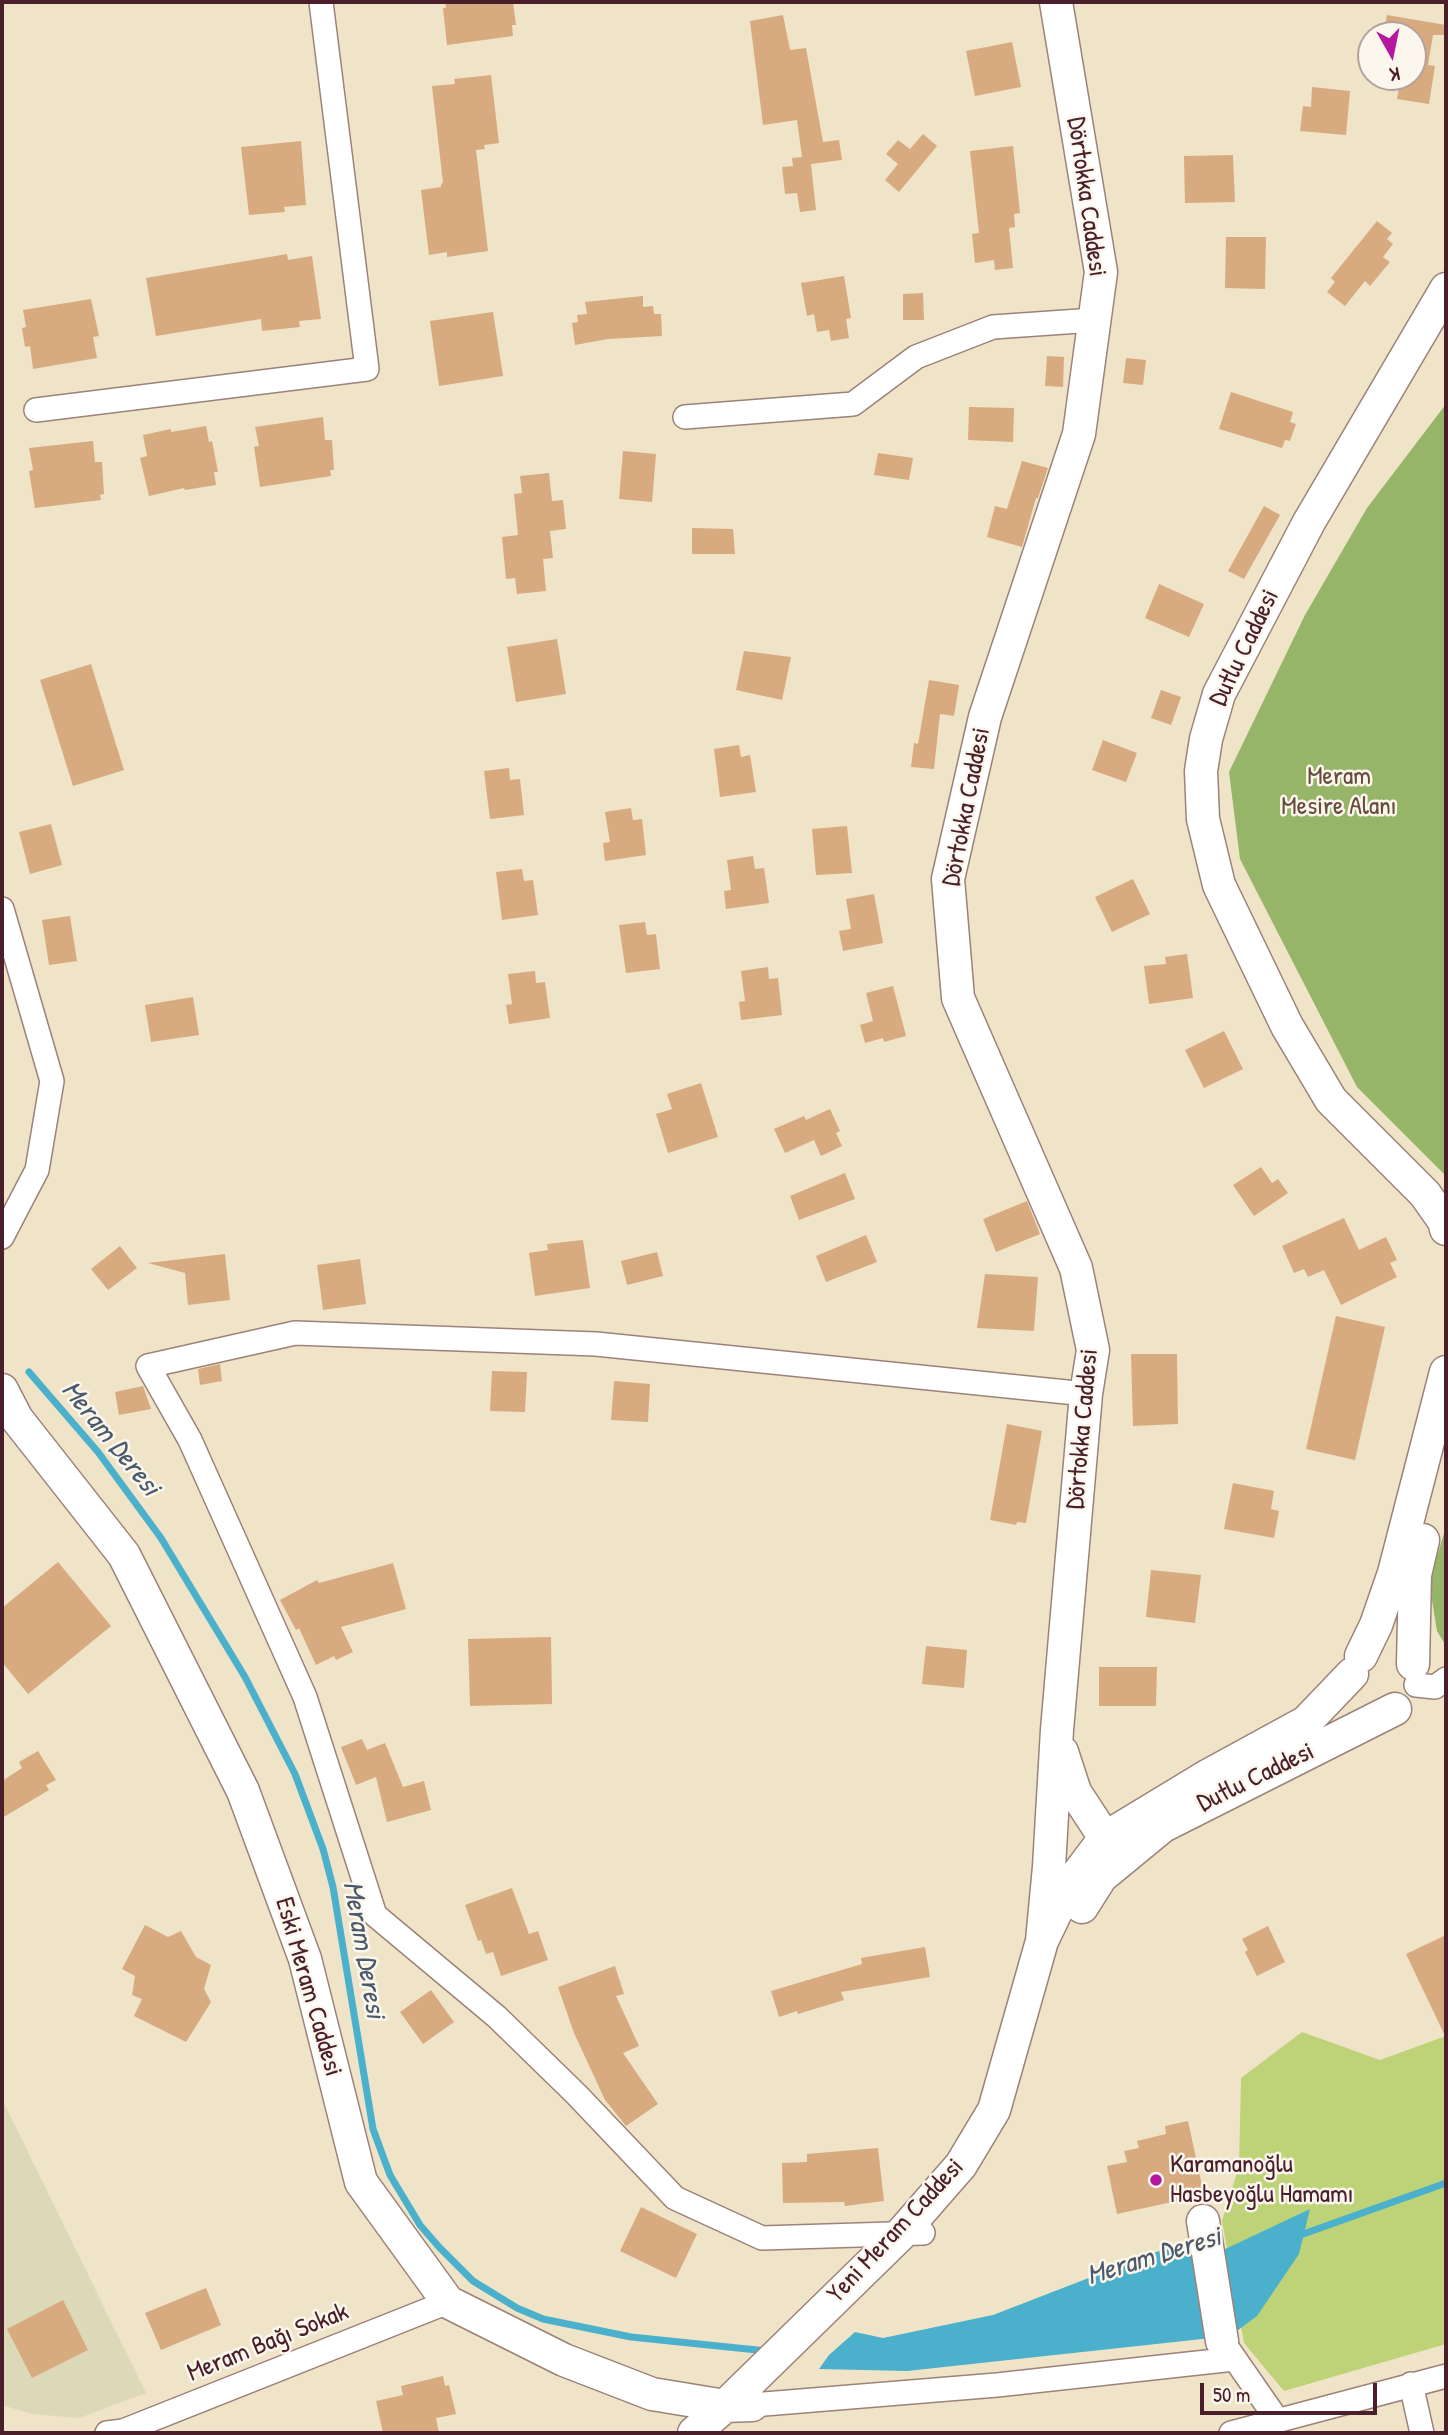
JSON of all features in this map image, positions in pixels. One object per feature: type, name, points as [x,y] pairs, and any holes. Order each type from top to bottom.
[{"type":"main road","name":"Dörtokka Caddesi","points":[[1042,1941],[1057,1730],[1086,1394],[1093,1350],[1076,1268],[958,998],[948,879],[985,717],[1079,434],[1101,272],[1056,2]]},
{"type":"main road","name":"Dutlu Caddesi","points":[[1446,289],[1309,522],[1219,694],[1206,739],[1201,771],[1203,819],[1219,885],[1287,1026],[1331,1100],[1424,1194],[1444,1221],[1446,1229]]},
{"type":"main road","name":"Dutlu Caddesi","points":[[1446,317],[1221,707],[1206,771],[1211,833],[1296,1023],[1358,1118],[1435,1182],[1446,1205]]},
{"type":"main road","name":"Dutlu Caddesi","points":[[1115,1848],[1209,1776],[1306,1722],[1356,1665],[1376,1625],[1394,1573],[1446,1372]]},
{"type":"main road","name":"Eski Meram Caddesi","points":[[2,1390],[17,1419],[124,1555],[243,1791],[305,1959],[361,2182],[448,2302],[564,2360],[652,2394],[733,2415]]},
{"type":"main road","points":[[1431,1684],[1415,1575],[1446,1434]]},
{"type":"main road","points":[[1378,1646],[1389,1646],[1407,1655],[1431,1684],[1395,1709],[1373,1709],[1363,1703],[1356,1694],[1356,1665],[1378,1646]]},
{"type":"main road","name":"Dutlu Caddesi","points":[[1115,1848],[1395,1709]]},
{"type":"main road","name":"Dörtokka Caddesi","points":[[1057,1730],[1064,1763],[1075,1791],[1115,1848]]},
{"type":"main road","name":"Yeni Meram Caddesi","points":[[912,2234],[987,2154],[1011,2112],[1066,1937],[1115,1848]]},
{"type":"main road","name":"Yeni Meram Caddesi","points":[[694,2433],[733,2415],[862,2298],[912,2234],[961,2165],[994,2110],[1042,1941],[1068,1887],[1115,1848]]},
{"type":"main road","points":[[1203,2221],[1228,2350]]},
{"type":"street","points":[[36,410],[367,369],[321,2]]},
{"type":"street","points":[[685,417],[853,404],[916,357],[993,327],[1094,320]]},
{"type":"street","points":[[2,909],[52,1081],[37,1170],[2,1237]]},
{"type":"street","points":[[912,2234],[762,2238],[675,2198],[577,2095],[497,2017],[375,1915],[305,1697],[190,1440],[148,1366],[295,1334],[309,1334],[596,1343],[1086,1394]]},
{"type":"street","name":"Meram Bağı Sokak","points":[[107,2433],[123,2431],[448,2302]]},
{"type":"street","points":[[733,2415],[997,2385],[1228,2350],[1278,2421]]},
{"type":"street","points":[[1231,2433],[1446,2376]]},
{"type":"street","points":[[1411,2384],[1422,2433]]},
{"type":"shaded area","points":[[2,2099],[146,2393],[79,2418],[32,2414],[2,2405]]},
{"type":"green space","name":"Meram Mesire Alanı","points":[[1446,404],[1446,1176],[1357,1087],[1240,859],[1229,772],[1305,615],[1367,508]]},
{"type":"green space","points":[[1446,1527],[1446,1646],[1437,1631],[1429,1582]]},
{"type":"green space","points":[[1302,2032],[1380,2060],[1446,2036],[1446,2344],[1284,2391],[1244,2343],[1222,2221],[1239,2166],[1241,2078]]},
{"type":"water","points":[[1310,2209],[1299,2254],[1257,2316],[1230,2336],[907,2371],[819,2369],[829,2355],[855,2332],[883,2338],[993,2315],[1156,2252],[1185,2245],[1221,2251]]},
{"type":"building","points":[[445,2],[513,2],[516,25],[512,25],[513,36],[447,45],[443,8],[446,8]]},
{"type":"building","points":[[783,15],[790,50],[806,48],[823,142],[839,140],[842,160],[811,164],[816,210],[800,212],[797,193],[785,194],[782,167],[793,166],[792,158],[802,157],[797,120],[763,125],[750,21]]},
{"type":"building","points":[[1387,15],[1422,21],[1386,21]]},
{"type":"building","points":[[1427,22],[1446,25],[1446,35],[1433,35],[1428,65],[1435,66],[1429,104],[1397,99],[1398,91],[1427,91]]},
{"type":"building","points":[[1012,42],[1021,87],[975,96],[966,51]]},
{"type":"building","points":[[491,75],[499,143],[484,145],[485,149],[476,150],[488,251],[447,257],[447,252],[429,255],[421,190],[441,187],[443,183],[432,86],[455,84],[454,79]]},
{"type":"building","points":[[1312,87],[1350,91],[1346,135],[1300,131],[1303,106],[1311,107]]},
{"type":"building","points":[[923,134],[937,146],[899,192],[885,180],[898,164],[886,154],[898,140],[910,149]]},
{"type":"building","points":[[301,141],[306,205],[284,207],[285,212],[249,215],[241,147]]},
{"type":"building","points":[[1013,146],[1020,213],[1014,214],[1015,227],[1009,228],[1013,268],[995,270],[994,260],[975,263],[972,234],[979,233],[970,151]]},
{"type":"building","points":[[1233,155],[1235,202],[1185,203],[1184,156]]},
{"type":"building","points":[[1377,221],[1392,233],[1387,239],[1393,244],[1383,257],[1390,262],[1370,286],[1365,281],[1345,306],[1327,292],[1335,282],[1331,278]]},
{"type":"building","points":[[1226,237],[1266,237],[1265,289],[1225,288]]},
{"type":"building","points":[[287,254],[288,260],[312,256],[321,319],[299,321],[300,327],[262,331],[261,319],[156,336],[146,278]]},
{"type":"building","points":[[844,276],[851,318],[846,319],[849,338],[831,341],[829,330],[817,332],[814,314],[807,316],[801,283]]},
{"type":"building","points":[[923,293],[924,320],[903,320],[903,294]]},
{"type":"building","points":[[643,296],[643,307],[653,306],[654,314],[661,314],[662,336],[608,339],[575,345],[572,323],[578,322],[577,315],[587,314],[585,302]]},
{"type":"building","points":[[91,299],[99,336],[93,337],[97,358],[33,369],[30,346],[25,347],[23,310]]},
{"type":"building","points":[[493,312],[503,376],[439,386],[430,321]]},
{"type":"building","points":[[1047,356],[1064,357],[1063,387],[1045,386]]},
{"type":"building","points":[[1126,358],[1146,360],[1143,385],[1123,383]]},
{"type":"building","points":[[1231,392],[1293,412],[1290,422],[1296,424],[1290,441],[1285,440],[1282,448],[1219,429]]},
{"type":"building","points":[[969,407],[1014,408],[1013,442],[968,440]]},
{"type":"building","points":[[323,417],[325,440],[332,440],[334,470],[330,470],[331,476],[260,487],[254,447],[259,446],[255,427]]},
{"type":"building","points":[[206,426],[218,472],[214,472],[216,485],[184,488],[149,496],[140,458],[147,456],[143,435]]},
{"type":"building","points":[[93,441],[95,462],[102,462],[104,494],[100,495],[101,500],[35,508],[29,471],[33,470],[29,448]]},
{"type":"building","points":[[623,451],[656,454],[652,502],[619,499]]},
{"type":"building","points":[[878,453],[913,458],[909,480],[874,475]]},
{"type":"building","points":[[1022,461],[1048,468],[1022,547],[987,537],[995,506],[1007,509]]},
{"type":"building","points":[[549,473],[552,501],[563,500],[566,529],[550,531],[553,558],[543,559],[546,591],[517,594],[515,578],[506,579],[502,537],[518,535],[514,494],[522,493],[520,476]]},
{"type":"building","points":[[1264,506],[1280,515],[1244,579],[1228,571]]},
{"type":"building","points":[[692,528],[733,529],[735,554],[692,554]]},
{"type":"building","points":[[1159,584],[1204,604],[1189,637],[1145,618]]},
{"type":"building","points":[[557,639],[566,694],[516,702],[507,647]]},
{"type":"building","points":[[744,651],[791,657],[782,700],[736,690]]},
{"type":"building","points":[[91,664],[124,770],[73,786],[40,680]]},
{"type":"building","points":[[929,680],[959,685],[954,716],[940,714],[934,769],[911,767],[914,743],[918,744]]},
{"type":"building","points":[[1161,690],[1181,697],[1171,725],[1151,718]]},
{"type":"building","points":[[1103,740],[1137,753],[1126,782],[1092,770]]},
{"type":"building","points":[[739,745],[741,757],[750,755],[756,792],[720,797],[714,749]]},
{"type":"building","points":[[509,768],[510,780],[520,779],[524,815],[490,819],[484,771]]},
{"type":"building","points":[[631,808],[633,820],[642,819],[646,855],[605,861],[603,843],[610,842],[605,812]]},
{"type":"building","points":[[51,824],[62,865],[30,874],[19,832]]},
{"type":"building","points":[[847,826],[852,873],[816,875],[812,829]]},
{"type":"building","points":[[753,856],[755,869],[764,868],[769,903],[726,909],[724,891],[731,890],[727,860]]},
{"type":"building","points":[[522,869],[524,881],[533,880],[538,915],[502,920],[496,872]]},
{"type":"building","points":[[1133,879],[1150,914],[1112,932],[1095,897]]},
{"type":"building","points":[[874,894],[883,943],[843,951],[839,931],[851,929],[846,899]]},
{"type":"building","points":[[70,916],[77,961],[49,965],[42,920]]},
{"type":"building","points":[[645,922],[647,935],[656,934],[660,969],[626,973],[619,925]]},
{"type":"building","points":[[1187,954],[1193,998],[1149,1004],[1144,966],[1166,964],[1165,957]]},
{"type":"building","points":[[768,967],[769,979],[778,978],[782,1015],[741,1020],[739,1002],[745,1001],[741,971]]},
{"type":"building","points":[[535,971],[536,983],[545,982],[550,1018],[509,1024],[506,1005],[512,1004],[508,974]]},
{"type":"building","points":[[893,986],[906,1036],[884,1042],[883,1038],[865,1043],[860,1025],[873,1021],[866,993]]},
{"type":"building","points":[[193,997],[199,1035],[151,1042],[145,1005]]},
{"type":"building","points":[[1224,1031],[1243,1069],[1204,1088],[1185,1050]]},
{"type":"building","points":[[701,1083],[718,1137],[668,1153],[656,1114],[672,1109],[667,1094]]},
{"type":"building","points":[[830,1109],[840,1131],[836,1133],[842,1146],[821,1156],[814,1140],[785,1153],[774,1129],[804,1116],[806,1120]]},
{"type":"building","points":[[1261,1167],[1272,1183],[1278,1179],[1288,1193],[1254,1216],[1233,1185]]},
{"type":"building","points":[[845,1173],[855,1199],[799,1220],[790,1196]]},
{"type":"building","points":[[1027,1201],[1040,1234],[996,1252],[983,1219]]},
{"type":"building","points":[[1344,1218],[1359,1250],[1386,1237],[1397,1260],[1390,1263],[1397,1277],[1341,1305],[1324,1270],[1308,1277],[1304,1269],[1294,1273],[1282,1246]]},
{"type":"building","points":[[866,1235],[877,1262],[826,1282],[816,1256]]},
{"type":"building","points":[[583,1240],[590,1288],[535,1296],[529,1253],[548,1250],[547,1244]]},
{"type":"building","points":[[120,1246],[137,1268],[108,1290],[91,1269]]},
{"type":"building","points":[[657,1252],[663,1276],[627,1285],[621,1261]]},
{"type":"building","points":[[225,1254],[230,1300],[188,1305],[185,1273],[148,1263]]},
{"type":"building","points":[[360,1259],[366,1304],[323,1310],[317,1265]]},
{"type":"building","points":[[985,1274],[1038,1277],[1034,1331],[977,1328]]},
{"type":"building","points":[[1336,1316],[1385,1327],[1355,1460],[1306,1449]]},
{"type":"building","points":[[1131,1354],[1177,1354],[1178,1424],[1133,1426]]},
{"type":"building","points":[[220,1364],[222,1381],[200,1385],[198,1369]]},
{"type":"building","points":[[492,1371],[527,1372],[525,1412],[490,1411]]},
{"type":"building","points":[[614,1381],[650,1384],[648,1422],[611,1420]]},
{"type":"building","points":[[143,1386],[151,1409],[119,1415],[115,1392]]},
{"type":"building","points":[[1007,1424],[1042,1431],[1026,1523],[1017,1522],[1016,1525],[990,1520]]},
{"type":"building","points":[[1233,1483],[1274,1491],[1271,1509],[1279,1511],[1274,1538],[1224,1529]]},
{"type":"building","points":[[58,1562],[111,1626],[28,1694],[2,1662],[2,1608]]},
{"type":"building","points":[[393,1563],[406,1609],[341,1627],[353,1652],[336,1660],[334,1656],[316,1665],[299,1628],[296,1630],[280,1600],[317,1580],[319,1583]]},
{"type":"building","points":[[1151,1570],[1201,1575],[1195,1623],[1146,1617]]},
{"type":"building","points":[[551,1637],[552,1704],[470,1706],[468,1639]]},
{"type":"building","points":[[926,1646],[967,1650],[964,1688],[922,1684]]},
{"type":"building","points":[[1099,1667],[1157,1667],[1156,1706],[1099,1706]]},
{"type":"building","points":[[362,1739],[367,1750],[385,1743],[403,1787],[424,1781],[431,1810],[387,1822],[376,1777],[356,1785],[341,1747]]},
{"type":"building","points":[[38,1751],[56,1780],[46,1785],[49,1790],[2,1818],[2,1781],[22,1768],[19,1762]]},
{"type":"building","points":[[512,1888],[529,1934],[538,1931],[548,1960],[501,1976],[493,1952],[486,1954],[481,1940],[478,1941],[465,1905]]},
{"type":"building","points":[[145,1925],[168,1937],[181,1931],[196,1957],[211,1965],[204,1989],[211,2002],[186,2042],[134,2016],[142,1999],[132,1995],[135,1976],[122,1969]]},
{"type":"building","points":[[1268,1926],[1285,1962],[1257,1976],[1245,1952],[1248,1950],[1242,1939]]},
{"type":"building","points":[[1446,1935],[1446,2038],[1406,1954]]},
{"type":"building","points":[[925,1947],[930,1977],[841,1992],[844,2000],[779,2017],[771,1991],[862,1964],[861,1958]]},
{"type":"building","points":[[615,1966],[624,1994],[616,1996],[639,2046],[623,2053],[658,2104],[626,2126],[605,2100],[574,2033],[558,1987]]},
{"type":"building","points":[[431,1990],[454,2022],[423,2044],[400,2012]]},
{"type":"building","name":"Karamanoğlu Hasbeyoğlu Hamamı","points":[[1188,2121],[1204,2195],[1117,2214],[1107,2166],[1127,2162],[1124,2151],[1139,2148],[1137,2141],[1166,2134],[1165,2126]]},
{"type":"building","points":[[878,2148],[884,2201],[845,2206],[844,2202],[783,2203],[782,2163],[807,2162],[807,2154]]},
{"type":"building","points":[[641,2207],[697,2234],[676,2278],[620,2251]]},
{"type":"building","points":[[206,2288],[221,2325],[161,2350],[145,2313]]},
{"type":"building","points":[[63,2300],[88,2350],[32,2378],[7,2329]]},
{"type":"building","points":[[443,2376],[445,2386],[449,2385],[456,2414],[436,2418],[439,2433],[383,2433],[376,2401],[403,2395],[401,2386]]},
{"type":"waterway","name":"Meram Deresi","points":[[29,1372],[98,1452],[161,1538],[245,1677],[295,1774],[323,1849],[333,1887],[373,2129],[390,2175],[420,2225],[473,2281],[517,2308],[543,2319],[631,2337],[767,2351]]},
{"type":"waterway","name":"Meram Deresi","points":[[1295,2237],[1446,2183]]},
{"type":"place","name":"Karamanoğlu Hasbeyoğlu Hamamı","points":[[1156,2180]]}]
